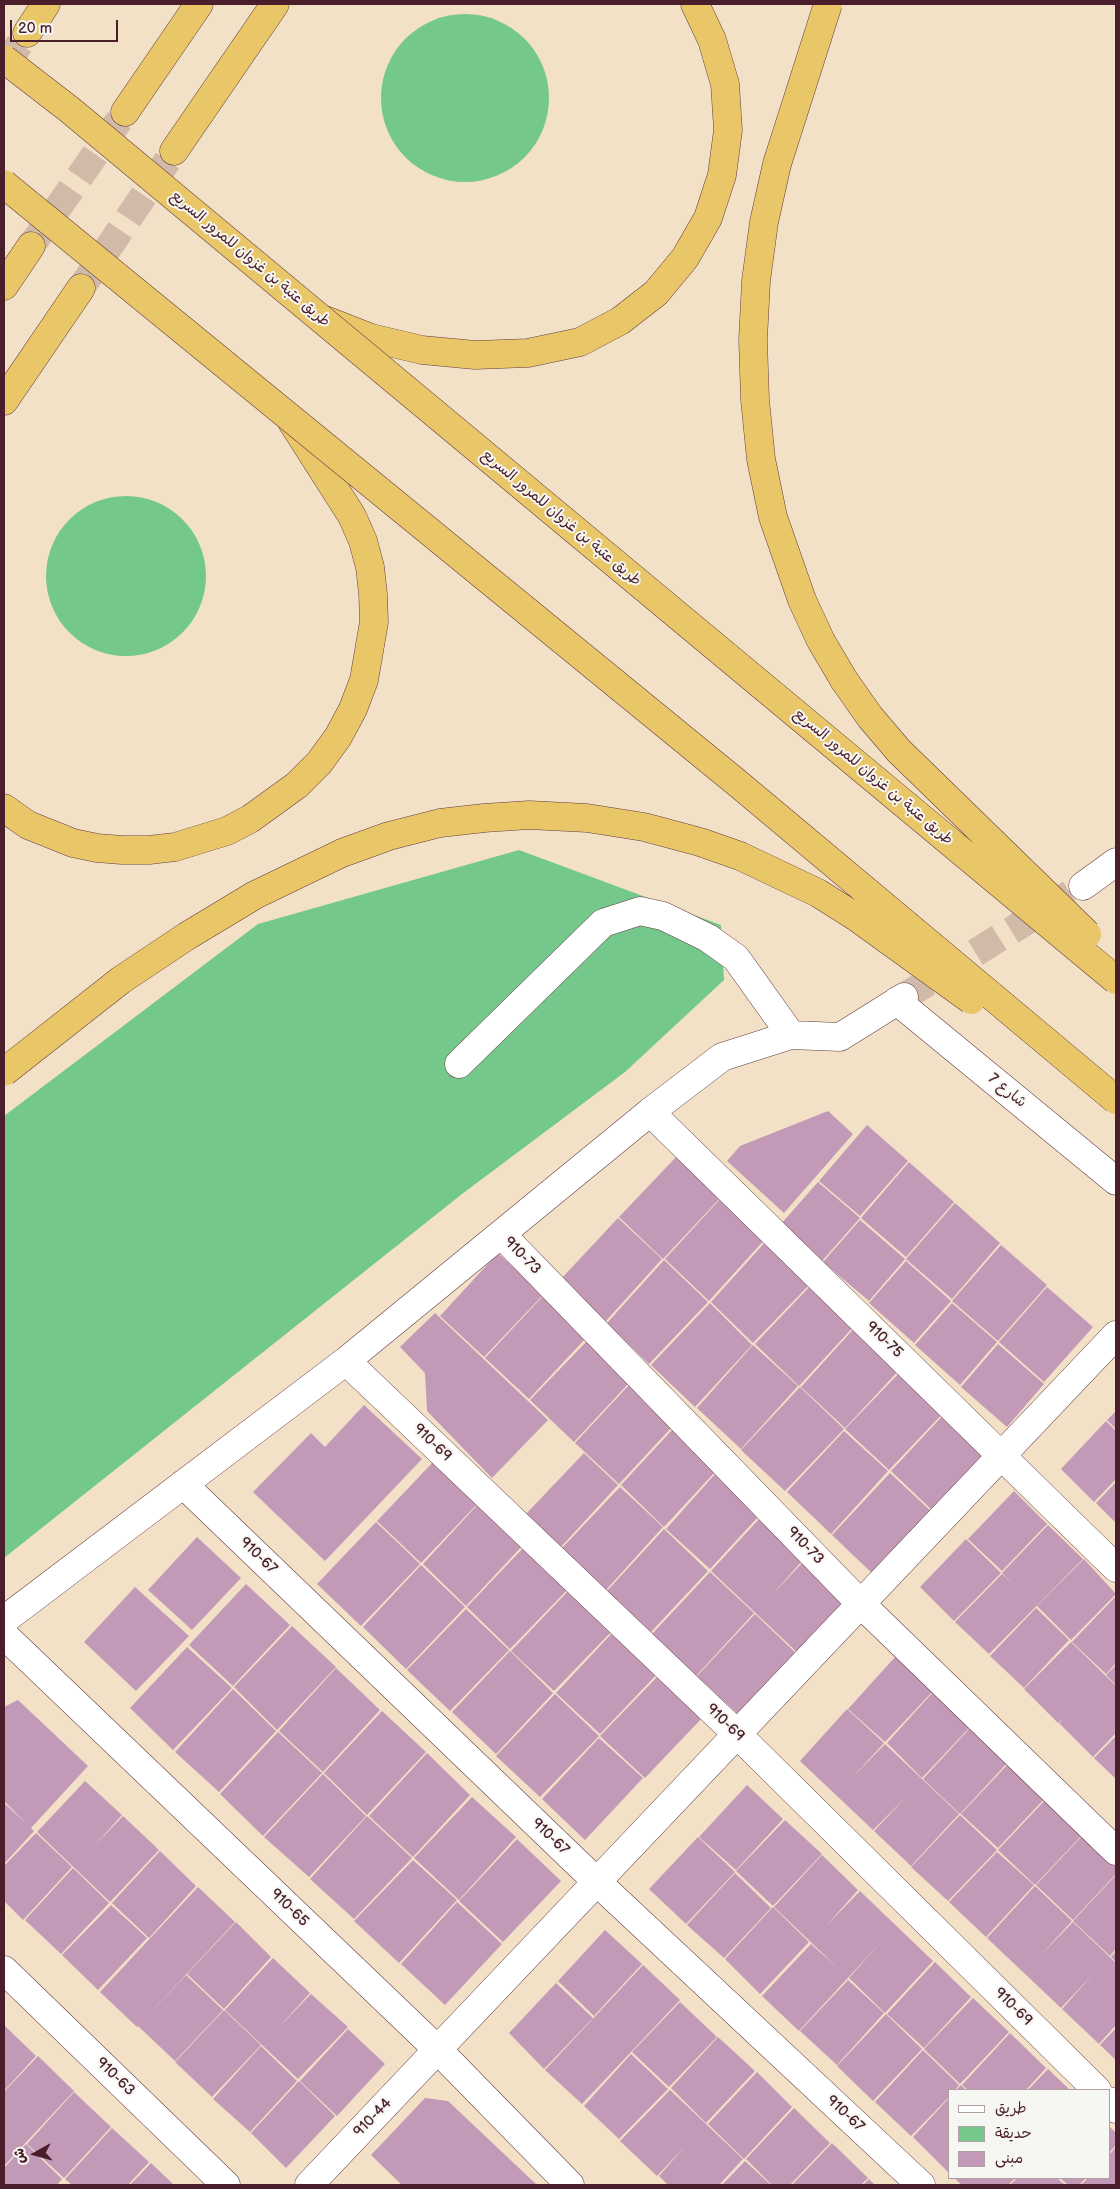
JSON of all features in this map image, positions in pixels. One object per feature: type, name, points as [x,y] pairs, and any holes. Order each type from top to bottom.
[{"type":"highway","points":[[27,32],[46,4]]},
{"type":"highway","points":[[125,112],[199,4]]},
{"type":"highway","points":[[174,151],[275,4]]},
{"type":"highway","points":[[321,318],[371,338],[414,348],[475,355],[528,353],[580,342],[620,321],[656,293],[685,258],[708,218],[722,175],[728,130],[725,84],[712,40],[695,4]]},
{"type":"highway","points":[[828,4],[777,164],[764,222],[756,281],[753,340],[755,400],[762,459],[773,517],[802,600],[817,633],[844,680],[870,717],[899,751],[1116,963]]},
{"type":"highway","name":"طريق عتبة بن غزوان للمرور السريع","points":[[4,59],[70,110],[1116,980]]},
{"type":"highway","points":[[4,184],[736,782],[1116,1100]]},
{"type":"highway","points":[[4,286],[31,246]]},
{"type":"highway","points":[[4,401],[81,288]]},
{"type":"highway","points":[[4,808],[28,824],[50,835],[97,848],[149,850],[176,847],[218,834],[250,819],[297,785],[319,763],[338,737],[353,709],[364,680],[373,631],[373,594],[370,568],[363,541],[352,516],[288,416]]},
{"type":"highway","points":[[4,1072],[121,980],[187,936],[255,895],[298,873],[342,853],[397,834],[440,823],[529,815],[587,818],[644,827],[700,842],[780,873],[818,893],[856,917],[1116,1106]]},
{"type":"street","points":[[1082,886],[1116,862]]},
{"type":"street","points":[[4,1620],[346,1361],[650,1112],[722,1057],[791,1035],[736,958],[708,938],[664,916],[640,911],[603,923],[459,1064]]},
{"type":"street","name":"شارع 7","points":[[791,1035],[840,1037],[901,999],[1116,1181]]},
{"type":"street","name":"910-75","points":[[650,1112],[1116,1568]]},
{"type":"street","name":"910-73","points":[[501,1234],[861,1604],[1116,1851]]},
{"type":"street","name":"910-44","points":[[308,2185],[1116,1335]]},
{"type":"street","name":"910-69","points":[[346,1361],[737,1734],[1096,2089]]},
{"type":"street","name":"910-67","points":[[183,1484],[596,1882],[921,2185]]},
{"type":"street","name":"910-65","points":[[4,1635],[438,2050],[570,2185]]},
{"type":"street","name":"910-63","points":[[4,1970],[226,2185]]},
{"type":"green space","points":[[457,14],[473,14],[505,24],[530,45],[543,66],[549,98],[543,130],[535,145],[518,163],[497,176],[473,182],[457,182],[433,176],[418,168],[395,145],[387,130],[381,106],[381,90],[387,66],[395,51],[418,28],[433,20]]},
{"type":"green space","points":[[126,496],[157,502],[177,514],[188,525],[200,545],[206,576],[200,607],[188,627],[177,638],[157,650],[126,656],[95,650],[75,638],[64,627],[52,607],[46,576],[52,545],[64,525],[75,514],[95,502]]},
{"type":"green space","points":[[519,850],[721,925],[724,980],[625,1072],[462,1194],[4,1558],[4,1116],[258,924]]},
{"type":"building","points":[[828,1111],[853,1134],[784,1213],[727,1161],[740,1146]]},
{"type":"building","points":[[867,1125],[908,1161],[860,1216],[819,1181]]},
{"type":"building","points":[[678,1155],[722,1196],[663,1259],[619,1217]]},
{"type":"building","points":[[909,1162],[954,1202],[906,1257],[861,1218]]},
{"type":"building","points":[[818,1182],[860,1218],[822,1261],[781,1224]]},
{"type":"building","points":[[722,1197],[766,1238],[709,1301],[665,1259]]},
{"type":"building","points":[[955,1203],[1000,1243],[952,1299],[906,1259]]},
{"type":"building","points":[[618,1218],[662,1259],[605,1322],[560,1280]]},
{"type":"building","points":[[860,1220],[905,1259],[869,1301],[823,1262]]},
{"type":"building","points":[[768,1239],[812,1282],[753,1343],[711,1302]]},
{"type":"building","points":[[1001,1245],[1047,1285],[998,1341],[952,1301]]},
{"type":"building","points":[[498,1253],[543,1295],[484,1357],[440,1316]]},
{"type":"building","points":[[664,1260],[708,1302],[649,1364],[607,1323]]},
{"type":"building","points":[[906,1261],[951,1301],[914,1343],[869,1303]]},
{"type":"building","points":[[814,1282],[856,1324],[799,1386],[755,1344]]},
{"type":"building","points":[[1047,1287],[1093,1327],[1044,1382],[999,1342]]},
{"type":"building","points":[[543,1296],[585,1339],[529,1399],[485,1358]]},
{"type":"building","points":[[710,1303],[752,1345],[695,1407],[651,1365]]},
{"type":"building","points":[[952,1303],[997,1342],[960,1385],[915,1345]]},
{"type":"building","points":[[435,1313],[548,1420],[492,1478],[427,1411],[425,1373],[400,1347]]},
{"type":"building","points":[[858,1324],[902,1367],[845,1428],[801,1387]]},
{"type":"building","points":[[587,1341],[628,1384],[574,1442],[530,1400]]},
{"type":"building","points":[[998,1344],[1044,1384],[1007,1427],[961,1387]]},
{"type":"building","points":[[753,1345],[798,1386],[741,1449],[697,1408]]},
{"type":"building","points":[[904,1368],[948,1408],[889,1470],[845,1429]]},
{"type":"building","points":[[629,1385],[671,1428],[619,1484],[575,1443]]},
{"type":"building","points":[[800,1387],[844,1429],[785,1491],[741,1450]]},
{"type":"building","points":[[364,1405],[422,1459],[325,1561],[253,1492],[311,1433],[325,1447]]},
{"type":"building","points":[[948,1410],[992,1451],[935,1513],[891,1471]]},
{"type":"building","points":[[1116,1411],[1116,1429],[1107,1420]]},
{"type":"building","points":[[1106,1421],[1116,1431],[1116,1479],[1094,1502],[1061,1469]]},
{"type":"building","points":[[673,1429],[715,1472],[664,1527],[621,1485]]},
{"type":"building","points":[[844,1431],[888,1471],[831,1534],[787,1492]]},
{"type":"building","points":[[584,1453],[618,1485],[560,1548],[525,1515]]},
{"type":"building","points":[[436,1459],[480,1501],[421,1563],[377,1521]]},
{"type":"building","points":[[716,1473],[758,1517],[710,1569],[666,1529]]},
{"type":"building","points":[[890,1473],[934,1514],[875,1576],[832,1535]]},
{"type":"building","points":[[1116,1482],[1116,1523],[1096,1503]]},
{"type":"building","points":[[620,1487],[663,1527],[606,1590],[562,1548]]},
{"type":"building","points":[[1014,1491],[1047,1524],[1002,1571],[968,1539]]},
{"type":"building","points":[[480,1502],[524,1544],[466,1606],[423,1564]]},
{"type":"building","points":[[760,1518],[802,1561],[770,1597],[803,1562],[842,1603],[800,1655],[711,1571]]},
{"type":"building","points":[[376,1522],[420,1564],[361,1626],[317,1584]]},
{"type":"building","points":[[1048,1525],[1083,1559],[989,1654],[955,1622],[1002,1574],[1013,1584],[1002,1573]]},
{"type":"building","points":[[664,1529],[708,1571],[651,1632],[607,1591]]},
{"type":"building","points":[[197,1537],[241,1578],[192,1630],[148,1590]]},
{"type":"building","points":[[966,1539],[1001,1573],[954,1621],[920,1587]]},
{"type":"building","points":[[525,1546],[569,1588],[510,1649],[467,1607]]},
{"type":"building","points":[[1084,1559],[1116,1594],[1071,1640],[1037,1606]]},
{"type":"building","points":[[421,1565],[465,1607],[406,1669],[363,1627]]},
{"type":"building","points":[[710,1572],[754,1613],[696,1676],[652,1634]]},
{"type":"building","points":[[246,1584],[290,1625],[233,1686],[189,1645]]},
{"type":"building","points":[[135,1587],[189,1636],[136,1691],[84,1642]]},
{"type":"building","points":[[570,1589],[613,1630],[554,1691],[511,1651]]},
{"type":"building","points":[[1116,1596],[1116,1663],[1106,1674],[1072,1642]]},
{"type":"building","points":[[1036,1608],[1069,1640],[1024,1688],[990,1656]]},
{"type":"building","points":[[466,1609],[509,1650],[450,1711],[407,1670]]},
{"type":"building","points":[[755,1614],[799,1656],[741,1717],[697,1676]]},
{"type":"building","points":[[292,1626],[336,1667],[277,1730],[234,1687]]},
{"type":"building","points":[[614,1631],[658,1673],[600,1734],[556,1693]]},
{"type":"building","points":[[1071,1642],[1116,1686],[1116,1733],[1093,1757],[1059,1723],[1063,1719],[1058,1723],[1024,1689]]},
{"type":"building","points":[[187,1647],[232,1688],[173,1750],[130,1708]]},
{"type":"building","points":[[510,1651],[553,1693],[496,1754],[452,1712]]},
{"type":"building","points":[[896,1656],[933,1691],[885,1742],[848,1709]]},
{"type":"building","points":[[1116,1665],[1116,1685],[1106,1675]]},
{"type":"building","points":[[336,1668],[380,1710],[323,1772],[279,1731]]},
{"type":"building","points":[[659,1675],[703,1717],[645,1778],[600,1736]]},
{"type":"building","points":[[233,1689],[276,1731],[219,1792],[175,1752]]},
{"type":"building","points":[[934,1691],[971,1726],[922,1778],[887,1743]]},
{"type":"building","points":[[555,1694],[599,1736],[540,1797],[496,1756]]},
{"type":"building","points":[[18,1700],[88,1766],[31,1828],[34,1831],[4,1864],[4,1803],[26,1823],[4,1801],[4,1707]]},
{"type":"building","points":[[847,1709],[884,1743],[851,1779],[885,1744],[959,1814],[911,1866],[874,1831],[907,1796],[873,1830],[800,1761]]},
{"type":"building","points":[[382,1711],[426,1752],[367,1815],[324,1773]]},
{"type":"building","points":[[971,1727],[1008,1762],[960,1814],[923,1779]]},
{"type":"building","points":[[278,1732],[322,1773],[263,1836],[220,1794]]},
{"type":"building","points":[[1116,1736],[1116,1779],[1094,1758]]},
{"type":"building","points":[[599,1738],[643,1778],[585,1840],[542,1799]]},
{"type":"building","points":[[427,1753],[470,1795],[413,1857],[369,1816]]},
{"type":"building","points":[[1009,1763],[1046,1797],[998,1848],[961,1814]]},
{"type":"building","points":[[323,1774],[366,1816],[309,1877],[264,1837]]},
{"type":"building","points":[[85,1781],[122,1815],[94,1846],[123,1816],[159,1850],[110,1902],[37,1832]]},
{"type":"building","points":[[747,1785],[783,1819],[736,1870],[699,1837]]},
{"type":"building","points":[[472,1797],[516,1837],[459,1900],[414,1858]]},
{"type":"building","points":[[1047,1798],[1084,1833],[1035,1885],[998,1850]]},
{"type":"building","points":[[960,1815],[997,1850],[948,1901],[911,1867]]},
{"type":"building","points":[[367,1816],[412,1858],[354,1919],[310,1879]]},
{"type":"building","points":[[785,1820],[822,1854],[773,1906],[736,1871]]},
{"type":"building","points":[[36,1833],[72,1867],[23,1920],[4,1901],[4,1866]]},
{"type":"building","points":[[1084,1834],[1116,1865],[1116,1874],[1073,1920],[1036,1885]]},
{"type":"building","points":[[698,1837],[735,1872],[686,1924],[649,1889]]},
{"type":"building","points":[[517,1839],[561,1881],[503,1942],[459,1901]]},
{"type":"building","points":[[160,1851],[196,1886],[149,1938],[112,1903]]},
{"type":"building","points":[[997,1852],[1034,1885],[986,1937],[949,1902]]},
{"type":"building","points":[[822,1855],[858,1890],[826,1926],[860,1891],[933,1961],[885,2013],[849,1978],[881,1942],[799,2031],[762,1996],[811,1944],[838,1968],[774,1907]]},
{"type":"building","points":[[413,1860],[457,1900],[399,1963],[354,1921]]},
{"type":"building","points":[[73,1868],[109,1903],[61,1954],[25,1920]]},
{"type":"building","points":[[735,1873],[771,1908],[724,1958],[687,1925]]},
{"type":"building","points":[[1116,1875],[1116,1949],[1110,1956],[1073,1921]]},
{"type":"building","points":[[1035,1886],[1072,1921],[1039,1957],[1073,1922],[1116,1963],[1116,2025],[1099,2044],[1062,2009],[1094,1973],[1061,2008],[987,1938]]},
{"type":"building","points":[[198,1887],[235,1922],[137,2027],[100,1992]]},
{"type":"building","points":[[457,1902],[502,1944],[445,2005],[401,1964]]},
{"type":"building","points":[[111,1905],[147,1938],[98,1990],[62,1955]]},
{"type":"building","points":[[773,1907],[809,1942],[760,1994],[725,1959]]},
{"type":"building","points":[[236,1922],[271,1957],[224,2009],[187,1974]]},
{"type":"building","points":[[605,1930],[642,1964],[594,2016],[558,1981]]},
{"type":"building","points":[[1116,1951],[1116,1962],[1111,1957]]},
{"type":"building","points":[[273,1958],[310,1993],[277,2029],[311,1994],[348,2027],[298,2079],[225,2010]]},
{"type":"building","points":[[935,1962],[971,1997],[924,2048],[887,2014]]},
{"type":"building","points":[[643,1965],[680,2000],[582,2104],[545,2070]]},
{"type":"building","points":[[186,1975],[223,2010],[175,2061],[138,2026]]},
{"type":"building","points":[[848,1980],[884,2013],[837,2065],[800,2031]]},
{"type":"building","points":[[556,1983],[593,2018],[544,2069],[509,2033]]},
{"type":"building","points":[[973,1998],[1009,2032],[960,2084],[924,2049]]},
{"type":"building","points":[[680,2002],[717,2037],[669,2087],[632,2052]]},
{"type":"building","points":[[224,2010],[261,2045],[212,2097],[175,2062]]},
{"type":"building","points":[[886,2014],[922,2049],[873,2101],[837,2066]]},
{"type":"building","points":[[4,2025],[36,2056],[4,2091]]},
{"type":"building","points":[[1116,2028],[1116,2060],[1100,2045]]},
{"type":"building","points":[[348,2029],[385,2064],[337,2116],[300,2081]]},
{"type":"building","points":[[1010,2033],[1046,2068],[1027,2089],[967,2089],[962,2085]]},
{"type":"building","points":[[718,2037],[755,2071],[706,2123],[671,2088]]},
{"type":"building","points":[[261,2046],[297,2081],[250,2132],[213,2099]]},
{"type":"building","points":[[923,2050],[959,2085],[956,2089],[948,2089],[948,2098],[911,2136],[875,2102]]},
{"type":"building","points":[[631,2054],[668,2089],[619,2139],[584,2106]]},
{"type":"building","points":[[38,2056],[74,2091],[4,2166],[4,2092]]},
{"type":"building","points":[[1048,2069],[1069,2089],[1029,2089]]},
{"type":"building","points":[[757,2072],[792,2107],[744,2159],[708,2124]]},
{"type":"building","points":[[299,2081],[335,2116],[286,2168],[251,2133]]},
{"type":"building","points":[[961,2085],[965,2089],[957,2089]]},
{"type":"building","points":[[670,2090],[743,2159],[719,2185],[668,2185],[659,2176],[686,2145],[657,2176],[620,2141]]},
{"type":"building","points":[[74,2092],[111,2127],[64,2178],[27,2144]]},
{"type":"building","points":[[425,2098],[448,2101],[537,2185],[402,2185],[371,2155]]},
{"type":"building","points":[[948,2099],[948,2172],[913,2137]]},
{"type":"building","points":[[794,2108],[830,2143],[790,2185],[772,2185],[746,2159]]},
{"type":"building","points":[[1110,2127],[1116,2133],[1116,2145],[1110,2152]]},
{"type":"building","points":[[112,2128],[149,2162],[128,2185],[72,2185],[65,2179]]},
{"type":"building","points":[[832,2143],[868,2178],[861,2185],[792,2185]]},
{"type":"building","points":[[26,2144],[62,2179],[57,2185],[4,2185],[4,2168]]},
{"type":"building","points":[[1116,2147],[1116,2185],[1081,2185],[1087,2179],[1110,2179],[1110,2154]]},
{"type":"building","points":[[745,2161],[771,2185],[722,2185]]},
{"type":"building","points":[[151,2163],[174,2185],[130,2185]]},
{"type":"building","points":[[869,2179],[875,2185],[863,2185]]},
{"type":"building","points":[[955,2179],[1014,2179],[1008,2185],[962,2185]]},
{"type":"building","points":[[1016,2179],[1058,2179],[1065,2185],[1010,2185]]},
{"type":"building","points":[[1061,2179],[1085,2179],[1079,2185],[1068,2185]]},
{"type":"tunnel","points":[[4,67],[27,33]]},
{"type":"tunnel","points":[[31,246],[125,112]]},
{"type":"tunnel","points":[[81,288],[174,151]]},
{"type":"tunnel","points":[[904,997],[1083,886]]}]
